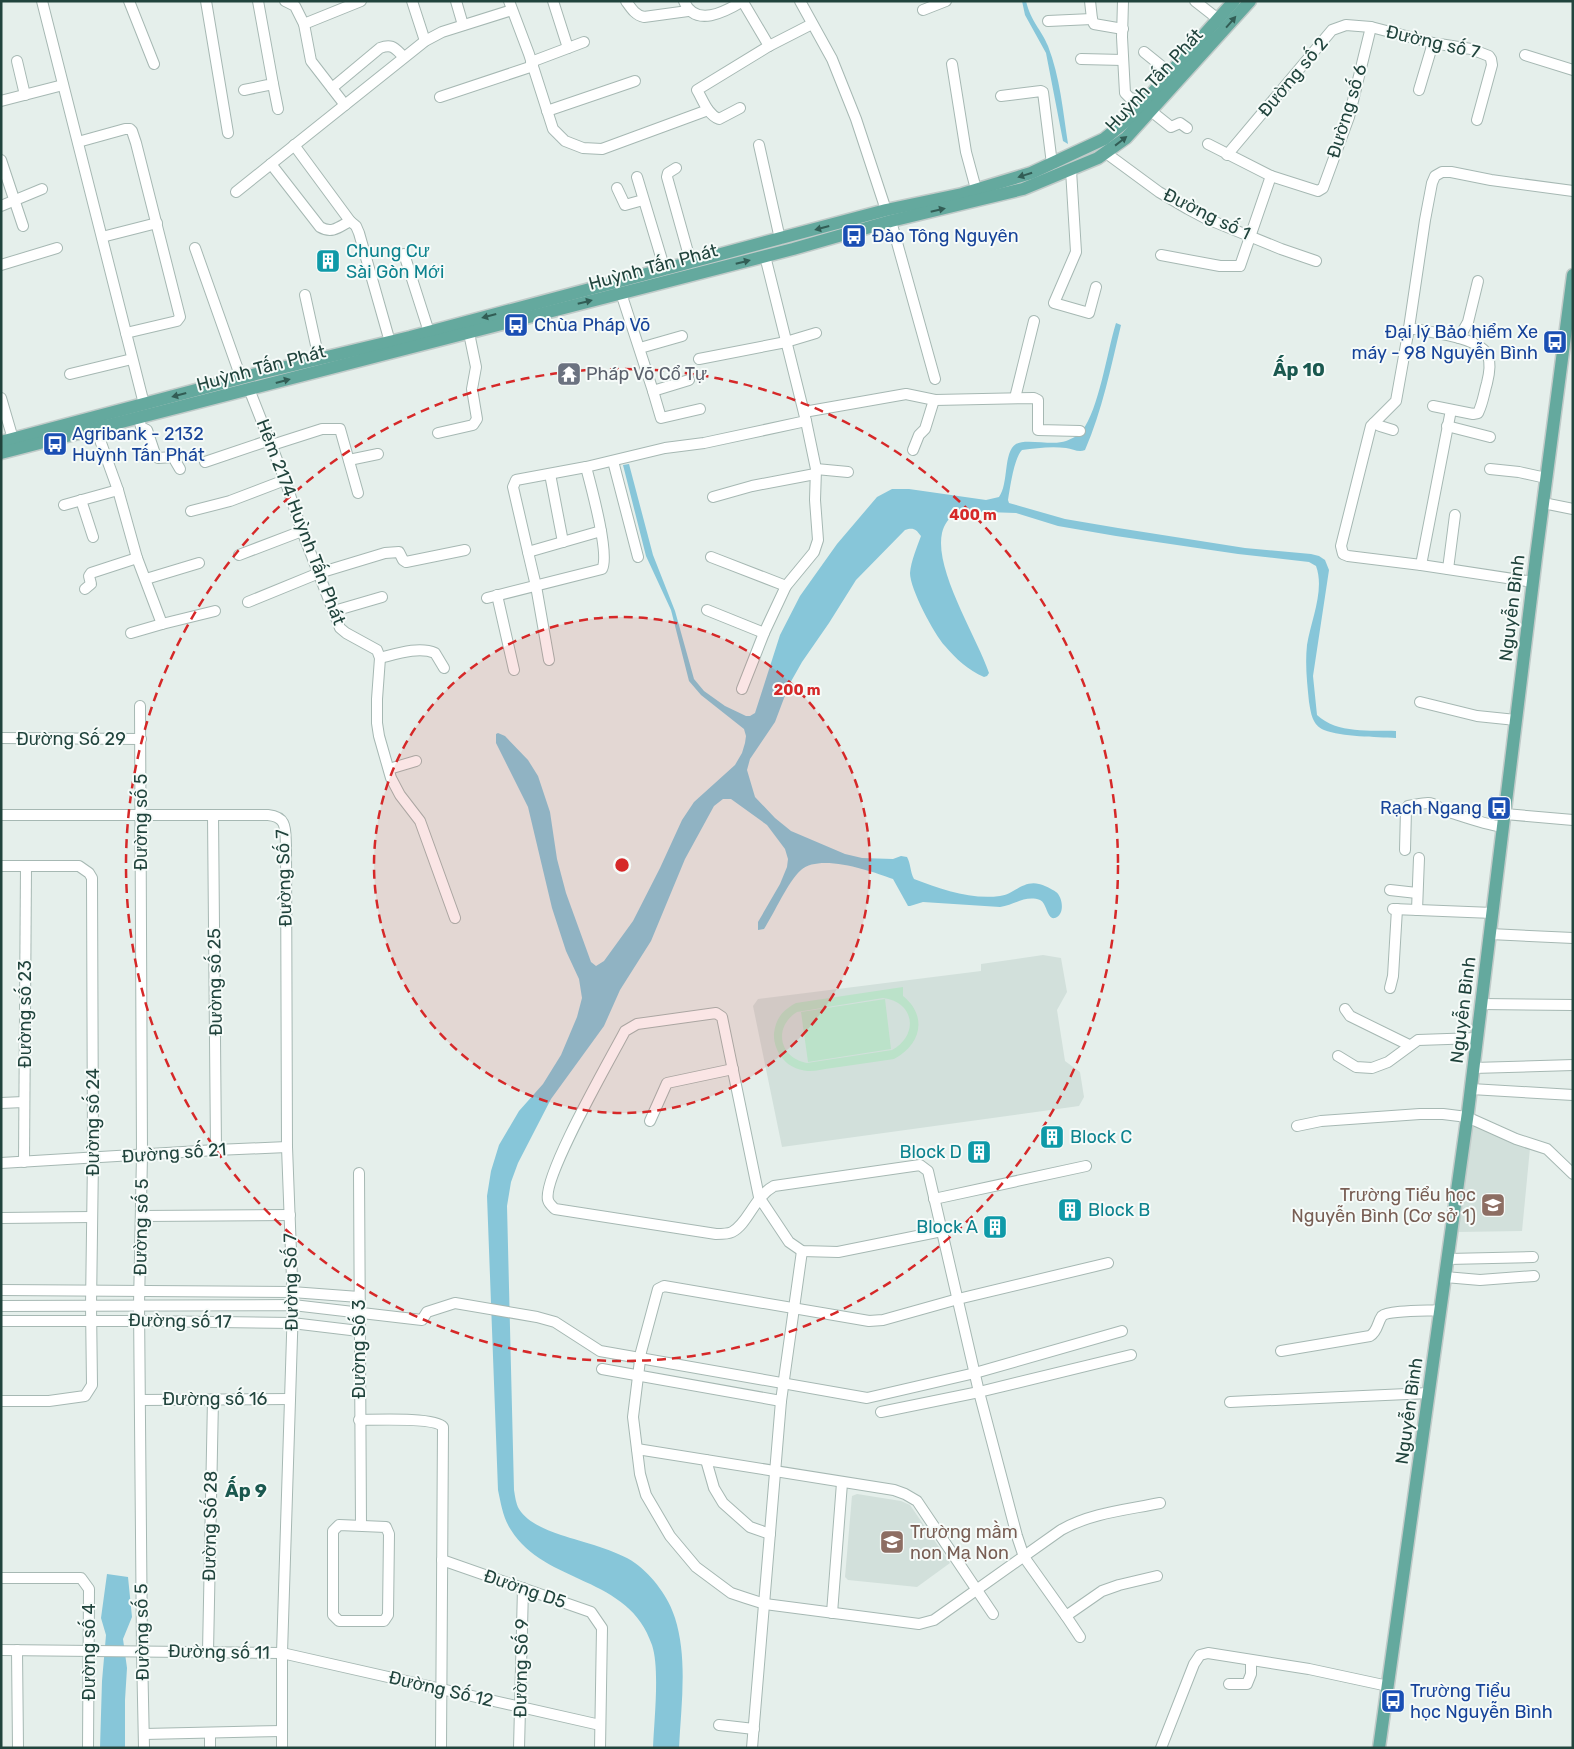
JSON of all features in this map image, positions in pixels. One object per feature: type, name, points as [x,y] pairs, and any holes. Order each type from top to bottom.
[{"type":"main road","name":"Huỳnh Tấn Phát","points":[[10,443],[96,429],[469,333],[537,309],[665,270],[780,239],[1023,189],[1098,158],[1126,138],[1170,73],[1234,1]]},
{"type":"main road","name":"Huỳnh Tấn Phát","points":[[1,453],[10,443],[241,378],[429,332],[621,293],[765,256],[888,216],[1031,173],[1104,139],[1148,106],[1250,1]]},
{"type":"main road","name":"Nguyễn Bình","points":[[1379,1748],[1471,1089],[1546,478],[1573,275]]},
{"type":"street","points":[[42,1],[144,404]]},
{"type":"street","points":[[129,1],[154,64]]},
{"type":"street","points":[[206,1],[228,133]]},
{"type":"street","points":[[258,1],[278,109]]},
{"type":"street","points":[[285,1],[295,6],[304,24],[311,61],[345,105]]},
{"type":"street","points":[[304,24],[361,1]]},
{"type":"street","points":[[412,1],[425,41]]},
{"type":"street","points":[[456,1],[464,25]]},
{"type":"street","points":[[553,1],[568,48]]},
{"type":"street","points":[[626,1],[638,16],[644,17],[686,6],[696,15],[705,16],[731,8],[743,1],[769,46]]},
{"type":"street","points":[[800,1],[832,59],[845,93],[888,216],[935,379]]},
{"type":"street","points":[[923,10],[946,1]]},
{"type":"street","points":[[1090,1],[1092,19],[1096,25],[1122,29]]},
{"type":"street","points":[[1123,1],[1122,29],[1125,92],[1130,98],[1148,106],[1171,127],[1180,123],[1187,128]]},
{"type":"street","points":[[1195,1],[1218,19]]},
{"type":"street","points":[[236,192],[425,41],[442,32],[510,6],[532,64],[553,129],[565,140],[583,148],[602,149],[708,110]]},
{"type":"street","points":[[1048,21],[1092,19]]},
{"type":"street","points":[[740,108],[719,119],[710,113],[697,90],[769,46],[812,24]]},
{"type":"street","name":"Đường số 2","points":[[1228,154],[1332,30],[1346,25],[1371,27]]},
{"type":"street","name":"Đường số 7","points":[[1371,27],[1471,49],[1489,56],[1492,59],[1492,65],[1477,120]]},
{"type":"street","name":"Đường số 6","points":[[1271,176],[1318,191],[1323,188],[1349,117],[1371,27]]},
{"type":"street","points":[[440,97],[532,64],[584,42]]},
{"type":"street","points":[[1420,90],[1433,42]]},
{"type":"street","points":[[332,88],[380,48],[390,45],[404,57]]},
{"type":"street","points":[[1144,52],[1170,73]]},
{"type":"street","points":[[1525,56],[1573,70]]},
{"type":"street","points":[[1080,59],[1123,60]]},
{"type":"street","points":[[18,61],[25,96]]},
{"type":"street","points":[[952,64],[966,152],[976,189]]},
{"type":"street","points":[[547,111],[634,81]]},
{"type":"street","points":[[244,90],[273,84]]},
{"type":"street","points":[[1,101],[63,85]]},
{"type":"street","points":[[1001,96],[1043,92],[1052,164]]},
{"type":"street","points":[[78,142],[125,129],[132,131],[157,223],[180,317],[178,321],[126,333]]},
{"type":"street","points":[[1161,255],[1220,266],[1240,266],[1271,176],[1208,144]]},
{"type":"street","points":[[294,145],[350,221],[356,226],[390,342]]},
{"type":"street","points":[[759,145],[780,239]]},
{"type":"street","name":"Đường số 1","points":[[1106,153],[1159,192],[1188,209],[1250,236],[1316,261]]},
{"type":"street","points":[[1,160],[23,226]]},
{"type":"street","points":[[272,164],[320,227],[333,231],[350,221]]},
{"type":"street","points":[[676,168],[668,173],[667,177],[691,263]]},
{"type":"street","points":[[1071,170],[1076,252],[1054,303],[1089,313],[1096,287]]},
{"type":"street","points":[[1533,582],[1348,556],[1343,554],[1341,546],[1369,432],[1374,423],[1396,401],[1425,220],[1435,176],[1442,172],[1451,172],[1491,180],[1573,191]]},
{"type":"street","points":[[636,177],[665,270]]},
{"type":"street","points":[[617,188],[625,205],[643,200]]},
{"type":"street","points":[[1,206],[15,202],[42,189]]},
{"type":"street","points":[[102,237],[157,223]]},
{"type":"street","points":[[1,265],[57,248]]},
{"type":"street","points":[[195,248],[241,378]]},
{"type":"street","points":[[404,254],[429,332]]},
{"type":"street","points":[[742,689],[764,633],[786,586],[816,548],[818,540],[815,471],[805,417],[765,256]]},
{"type":"street","points":[[1459,338],[1468,322],[1478,281]]},
{"type":"street","points":[[621,293],[661,418],[700,409]]},
{"type":"street","points":[[305,295],[319,359]]},
{"type":"street","points":[[1014,398],[1034,321]]},
{"type":"street","points":[[1409,328],[1474,342],[1484,349],[1489,357],[1489,372],[1478,413],[1473,414],[1433,406]]},
{"type":"street","points":[[438,433],[473,424],[477,419],[472,389],[476,366],[469,333]]},
{"type":"street","points":[[699,359],[786,342],[816,334]]},
{"type":"street","points":[[640,348],[682,336]]},
{"type":"street","points":[[70,374],[132,358]]},
{"type":"street","points":[[653,391],[689,380]]},
{"type":"street","name":"Hẻm 2174 Huỳnh Tấn Phát","points":[[249,389],[342,631],[374,648],[380,658]]},
{"type":"street","points":[[549,660],[536,586],[513,487],[516,480],[586,467],[665,448],[704,443],[906,394],[934,400],[1034,398],[1038,400],[1038,430],[1080,431]]},
{"type":"street","points":[[1,398],[10,443]]},
{"type":"street","points":[[913,450],[919,435],[925,430],[934,400]]},
{"type":"street","points":[[1421,565],[1451,410]]},
{"type":"street","points":[[140,418],[142,427],[147,430],[156,457],[173,457],[180,469]]},
{"type":"street","points":[[1374,423],[1394,430]]},
{"type":"street","points":[[1448,426],[1490,437]]},
{"type":"street","points":[[205,462],[322,429],[339,428],[358,494]]},
{"type":"street","points":[[96,429],[118,490],[137,558],[162,624]]},
{"type":"street","points":[[349,460],[378,454]]},
{"type":"street","points":[[613,461],[638,557]]},
{"type":"street","points":[[514,670],[492,596],[602,569],[604,560],[601,530],[586,467]]},
{"type":"street","points":[[1490,469],[1546,478]]},
{"type":"street","points":[[713,497],[815,471],[848,472]]},
{"type":"street","points":[[550,474],[563,542]]},
{"type":"street","points":[[191,511],[230,501],[285,480]]},
{"type":"street","points":[[64,505],[118,490]]},
{"type":"street","points":[[81,500],[93,537]]},
{"type":"street","points":[[1543,503],[1573,509]]},
{"type":"street","points":[[1448,569],[1455,515]]},
{"type":"street","points":[[528,552],[601,530]]},
{"type":"street","points":[[239,555],[302,531]]},
{"type":"street","points":[[248,602],[319,573],[385,553],[399,552],[406,562],[464,550]]},
{"type":"street","points":[[711,557],[786,586]]},
{"type":"street","points":[[85,589],[90,585],[89,576],[91,573],[137,558]]},
{"type":"street","points":[[146,579],[198,563]]},
{"type":"street","points":[[334,612],[382,597]]},
{"type":"street","points":[[707,610],[764,633]]},
{"type":"street","points":[[131,633],[215,611]]},
{"type":"street","points":[[444,668],[435,653],[427,650],[400,653],[380,658],[377,723],[391,778],[400,795],[420,821],[455,918]]},
{"type":"street","points":[[1420,702],[1477,716],[1516,720]]},
{"type":"street","name":"Đường số 5","points":[[140,706],[139,1155],[141,1216],[140,1292],[134,1306],[140,1400],[139,1652],[144,1748]]},
{"type":"street","name":"Đường Số 29","points":[[1,738],[141,739]]},
{"type":"street","points":[[389,769],[416,761]]},
{"type":"street","points":[[1405,850],[1406,809],[1408,806],[1428,803],[1435,804],[1444,810],[1481,823],[1503,827]]},
{"type":"street","name":"Đường Số 7","points":[[213,815],[268,814],[280,818],[285,825],[286,1147],[293,1305],[282,1653],[282,1748]]},
{"type":"street","points":[[1505,814],[1573,820]]},
{"type":"street","points":[[1,815],[213,815]]},
{"type":"street","name":"Đường số 25","points":[[213,815],[216,1150]]},
{"type":"street","points":[[1417,910],[1419,858]]},
{"type":"street","points":[[1,866],[26,866]]},
{"type":"street","name":"Đường số 24","points":[[1,1401],[49,1401],[85,1396],[92,1385],[92,878],[89,873],[79,866],[26,866]]},
{"type":"street","name":"Đường số 23","points":[[24,1162],[26,866]]},
{"type":"street","points":[[1390,890],[1417,893]]},
{"type":"street","points":[[1390,988],[1394,976],[1395,909],[1492,913]]},
{"type":"street","points":[[1490,934],[1573,938]]},
{"type":"street","points":[[1481,1004],[1573,1005]]},
{"type":"street","points":[[1345,1009],[1350,1016],[1409,1045]]},
{"type":"street","points":[[942,1231],[838,1252],[802,1251],[788,1242],[759,1197],[722,1017],[714,1013],[637,1024],[625,1031],[561,1154],[552,1177],[548,1199],[556,1209],[716,1234],[731,1233],[739,1226],[759,1197],[778,1185],[920,1165],[928,1170],[979,1392],[1016,1536],[1024,1557],[1080,1637]]},
{"type":"street","points":[[1338,1056],[1356,1067],[1372,1068],[1388,1062],[1418,1040],[1428,1038],[1477,1038]]},
{"type":"street","points":[[1473,1068],[1573,1065]]},
{"type":"street","points":[[650,1121],[667,1083],[734,1069]]},
{"type":"street","points":[[1471,1089],[1573,1096]]},
{"type":"street","points":[[1,1103],[24,1102]]},
{"type":"street","points":[[1297,1126],[1321,1121],[1420,1114],[1443,1114],[1467,1118],[1516,1139],[1546,1149],[1573,1174]]},
{"type":"street","name":"Đường số 21","points":[[1,1163],[286,1147]]},
{"type":"street","points":[[934,1200],[1086,1166]]},
{"type":"street","name":"Đường Số 3","points":[[358,1173],[361,1525]]},
{"type":"street","points":[[141,1216],[290,1215]]},
{"type":"street","points":[[1,1218],[92,1217]]},
{"type":"street","points":[[752,1748],[781,1401],[802,1251]]},
{"type":"street","points":[[1448,1259],[1533,1257]]},
{"type":"street","points":[[1108,1262],[958,1299],[883,1320],[869,1321],[664,1286],[658,1289],[637,1376],[633,1416],[640,1474],[646,1495],[658,1517],[680,1548],[696,1566],[731,1593],[764,1604],[919,1624],[934,1620],[1060,1530],[1091,1517],[1160,1503]]},
{"type":"street","points":[[1445,1277],[1480,1280],[1534,1276]]},
{"type":"street","points":[[1,1290],[292,1292],[359,1297]]},
{"type":"street","points":[[359,1314],[422,1320],[427,1312],[455,1303],[537,1317],[555,1322],[600,1351],[867,1398],[975,1373],[1122,1332]]},
{"type":"street","name":"Đường số 17","points":[[1,1306],[293,1305],[359,1314]]},
{"type":"street","points":[[1281,1351],[1370,1336],[1376,1331],[1381,1319],[1386,1314],[1440,1310]]},
{"type":"street","name":"Đường số 17","points":[[1,1321],[292,1323],[359,1331]]},
{"type":"street","points":[[881,1412],[979,1392],[1132,1355]]},
{"type":"street","points":[[602,1369],[781,1401]]},
{"type":"street","points":[[1230,1402],[1429,1393]]},
{"type":"street","name":"Đường Số 28","points":[[208,1652],[212,1399]]},
{"type":"street","name":"Đường số 16","points":[[140,1400],[290,1399]]},
{"type":"street","points":[[359,1420],[432,1421],[442,1424],[444,1431],[441,1748]]},
{"type":"street","points":[[637,1449],[894,1490],[905,1494],[917,1501],[993,1614]]},
{"type":"street","points":[[706,1460],[714,1488],[724,1503],[750,1527],[770,1534]]},
{"type":"street","points":[[832,1613],[842,1483]]},
{"type":"street","points":[[339,1524],[361,1525],[386,1526],[389,1534],[388,1615],[384,1622],[339,1620],[333,1615],[333,1531],[339,1524]]},
{"type":"street","name":"Đường D5","points":[[442,1560],[591,1612],[602,1628],[600,1725]]},
{"type":"street","points":[[1066,1616],[1102,1591],[1157,1576]]},
{"type":"street","name":"Đường số 4","points":[[1,1578],[81,1578],[89,1589],[92,1651],[88,1748]]},
{"type":"street","name":"Đường Số 9","points":[[520,1748],[523,1588]]},
{"type":"street","name":"Đường số 11","points":[[1,1650],[282,1653]]},
{"type":"street","points":[[17,1650],[18,1748]]},
{"type":"street","name":"Đường Số 12","points":[[282,1653],[600,1725]]},
{"type":"street","points":[[1161,1748],[1194,1664],[1200,1655],[1208,1653],[1309,1669],[1388,1686]]},
{"type":"street","points":[[1229,1684],[1247,1684],[1251,1674],[1251,1660]]},
{"type":"street","points":[[600,1725],[600,1748]]},
{"type":"street","points":[[719,1725],[754,1729]]},
{"type":"street","points":[[144,1734],[282,1730]]},
{"type":"street","points":[[210,1733],[210,1748]]},
{"type":"shaded area","points":[[1043,955],[1061,958],[1067,992],[1057,1010],[1065,1061],[1080,1072],[1084,1097],[1079,1106],[782,1147],[753,1006],[758,999],[981,971],[981,964]]},
{"type":"shaded area","name":"Trường Tiểu học Nguyễn Bình (Cơ sở 1)","points":[[1472,1125],[1530,1148],[1522,1231],[1458,1232]]},
{"type":"shaded area","name":"Trường mầm non Mạ Non","points":[[857,1494],[901,1501],[910,1505],[950,1563],[917,1587],[848,1580],[845,1577],[852,1496]]},
{"type":"green space","points":[[903,987],[903,996],[916,1012],[918,1030],[910,1046],[894,1059],[806,1071],[790,1065],[781,1057],[774,1039],[778,1019],[796,1003]],"holes":[[[883,998],[894,1001],[902,1006],[910,1020],[906,1036],[901,1044],[892,1050],[807,1063],[790,1055],[785,1049],[782,1041],[784,1026],[789,1018],[797,1012]]]},
{"type":"green space","points":[[885,999],[891,1049],[808,1062],[801,1012]]},
{"type":"water","points":[[1022,1],[1026,1],[1052,58],[1061,94],[1068,144],[1063,141],[1046,53],[1025,15]]},
{"type":"water","points":[[1116,323],[1121,325],[1110,373],[1085,450],[1078,451],[1055,447],[1022,450],[1013,473],[1009,503],[1065,519],[1245,548],[1319,556],[1325,560],[1329,570],[1313,676],[1317,715],[1325,721],[1344,728],[1365,731],[1396,731],[1396,738],[1331,732],[1320,728],[1311,714],[1306,659],[1319,585],[1316,566],[1309,562],[1238,554],[1116,536],[1058,526],[1016,513],[957,511],[944,527],[941,548],[950,584],[989,673],[984,677],[963,664],[945,646],[929,622],[918,600],[910,573],[921,536],[916,530],[905,530],[856,580],[802,662],[789,685],[775,722],[750,759],[747,770],[755,797],[775,818],[791,831],[845,854],[862,858],[893,859],[901,856],[907,857],[914,879],[945,890],[967,895],[1000,896],[1028,884],[1041,885],[1058,894],[1062,910],[1058,916],[1052,918],[1044,904],[1040,900],[1035,899],[1024,899],[1000,907],[923,902],[908,906],[893,879],[846,865],[820,863],[810,865],[801,870],[786,890],[764,929],[758,930],[758,922],[780,884],[788,859],[785,849],[767,825],[731,799],[723,799],[714,806],[685,859],[651,941],[620,990],[604,1026],[551,1099],[518,1163],[511,1182],[507,1206],[514,1490],[516,1500],[523,1514],[538,1525],[555,1533],[628,1558],[642,1568],[654,1581],[669,1603],[679,1634],[683,1666],[679,1748],[653,1748],[656,1667],[652,1645],[641,1622],[625,1605],[606,1592],[544,1561],[526,1548],[506,1521],[498,1490],[487,1196],[491,1171],[499,1145],[519,1111],[543,1084],[561,1055],[577,1017],[582,998],[579,979],[566,951],[552,908],[528,807],[496,743],[496,734],[505,736],[528,760],[538,776],[550,812],[557,859],[566,893],[591,962],[596,966],[604,961],[633,921],[682,820],[694,802],[735,765],[742,753],[746,736],[744,729],[701,695],[689,681],[671,610],[646,556],[623,465],[629,464],[653,555],[675,611],[694,679],[704,691],[725,706],[750,716],[755,713],[780,635],[800,596],[837,544],[877,497],[892,489],[909,489],[986,500],[999,497],[1004,484],[1009,454],[1016,444],[1020,442],[1061,442],[1072,438],[1082,431],[1098,395]]},
{"type":"water","points":[[107,1574],[128,1577],[132,1617],[123,1639],[127,1668],[125,1748],[100,1748],[102,1681],[106,1635],[101,1618]]},
{"type":"place","name":"Đào Tông Nguyên","points":[[854,236]]},
{"type":"place","name":"Chung Cư Sài Gòn Mới","points":[[328,261]]},
{"type":"place","name":"Chùa Pháp Võ","points":[[516,325]]},
{"type":"place","name":"Đại lý Bảo hiểm Xe máy - 98 Nguyễn Bình","points":[[1555,342]]},
{"type":"place","name":"Pháp Võ Cổ Tự","points":[[569,374]]},
{"type":"place","name":"Agribank - 2132 Huỳnh Tấn Phát","points":[[55,444]]},
{"type":"place","name":"Rạch Ngang","points":[[1499,808]]},
{"type":"place","name":"Block C","points":[[1052,1137]]},
{"type":"place","name":"Block D","points":[[979,1152]]},
{"type":"place","name":"Trường Tiểu học Nguyễn Bình (Cơ sở 1)","points":[[1493,1205]]},
{"type":"place","name":"Block B","points":[[1070,1210]]},
{"type":"place","name":"Block A","points":[[995,1227]]},
{"type":"place","name":"Trường mầm non Mạ Non","points":[[892,1542]]},
{"type":"place","name":"Trường Tiểu học Nguyễn Bình","points":[[1393,1701]]},
{"type":"district","name":"Ấp 10","points":[[1299,369]]},
{"type":"district","name":"Ấp 9","points":[[246,1490]]}]
